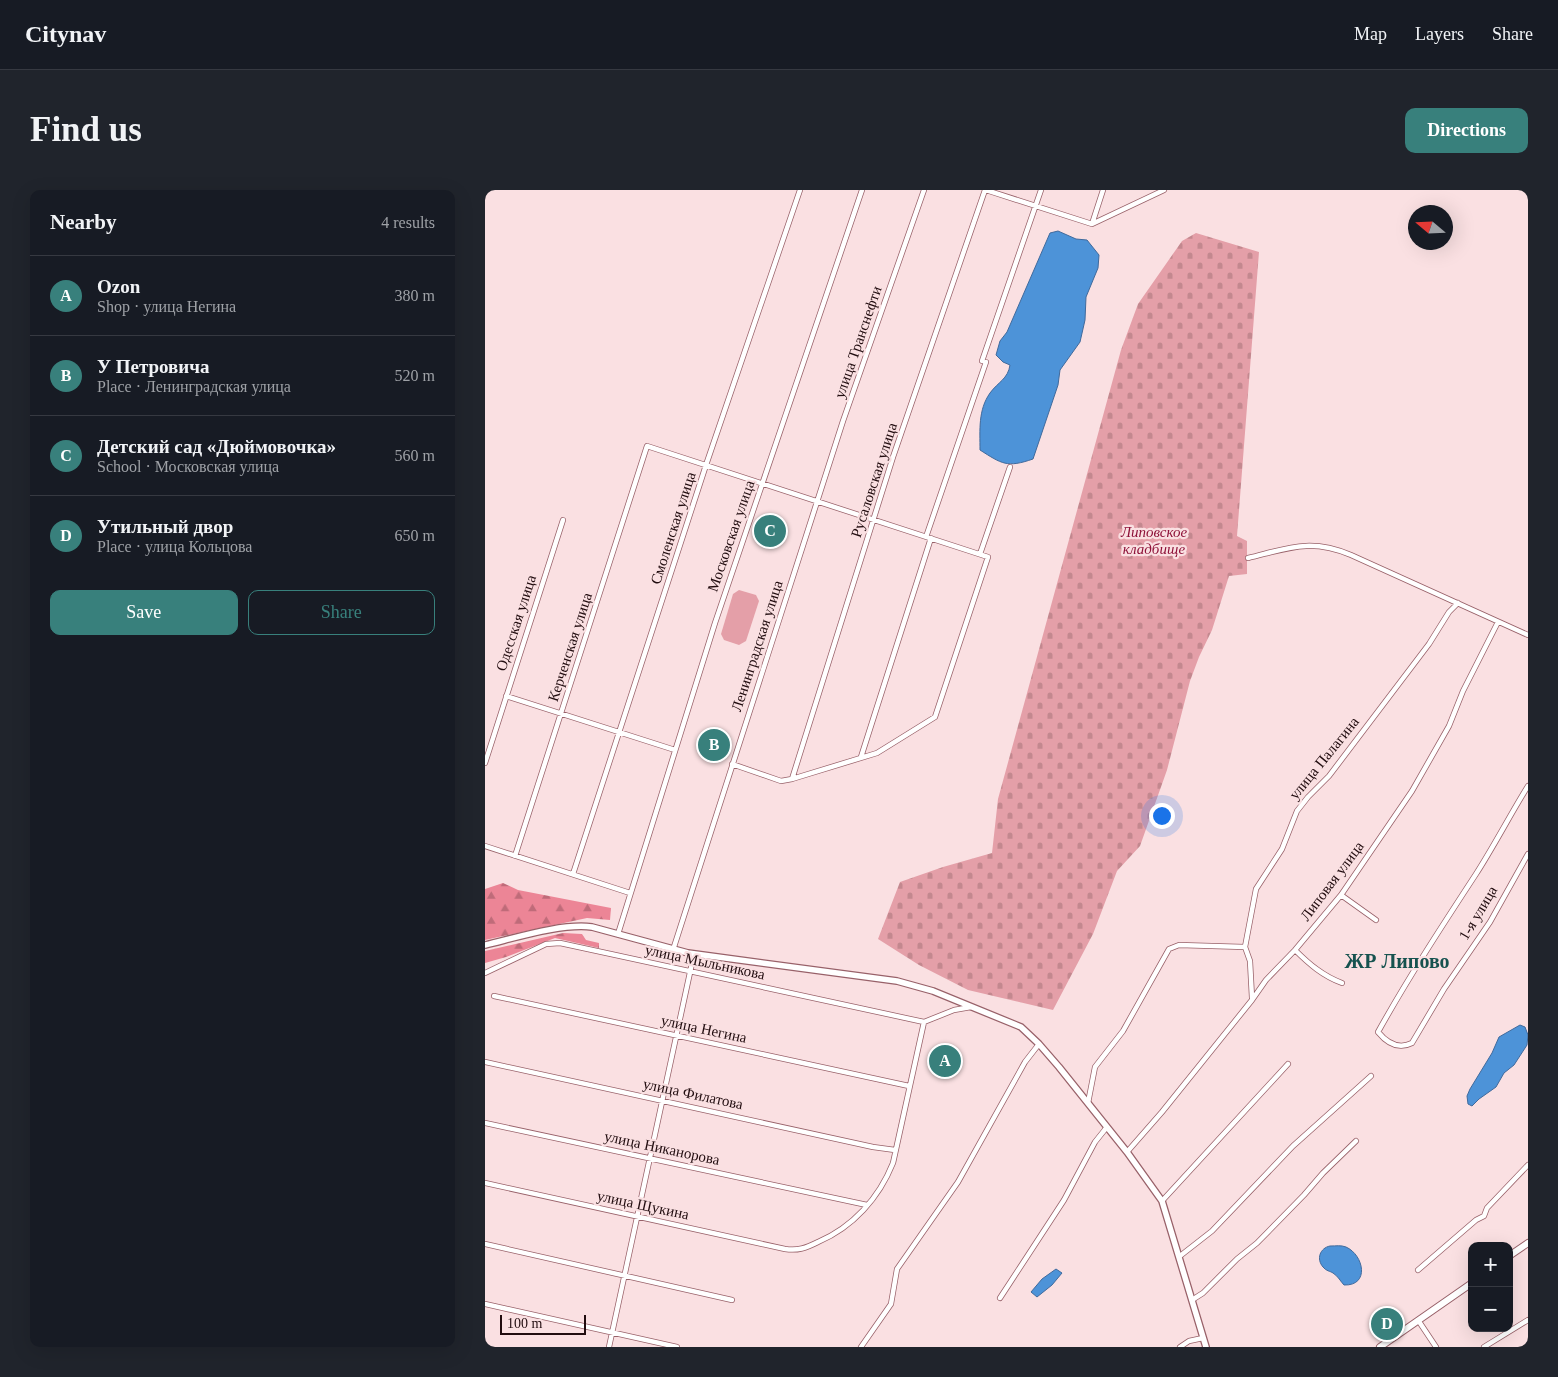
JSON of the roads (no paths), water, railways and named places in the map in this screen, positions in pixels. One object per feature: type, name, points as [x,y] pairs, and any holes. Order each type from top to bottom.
[{"type":"main road","points":[[1513,1253],[1528,1243]]},
{"type":"main road","points":[[1380,1347],[1468,1286]]},
{"type":"street","name":"Смоленская улица","points":[[573,874],[706,465],[800,190]]},
{"type":"street","name":"Московская улица","points":[[618,934],[715,623],[861,190]]},
{"type":"street","name":"улица Транснефти","points":[[817,502],[843,421],[924,190]]},
{"type":"street","points":[[985,190],[1092,224],[1163,190]]},
{"type":"street","name":"Русаловская улица","points":[[792,779],[909,410],[985,190]]},
{"type":"street","points":[[861,757],[984,362],[1041,190]]},
{"type":"street","points":[[1092,224],[1103,190]]},
{"type":"street","name":"Керченская улица","points":[[515,856],[647,446],[706,465]]},
{"type":"street","points":[[706,465],[988,556],[935,717],[877,753],[792,779],[781,781],[733,764]]},
{"type":"street","points":[[980,554],[1009,467]]},
{"type":"street","name":"Ленинградская улица","points":[[673,950],[817,502]]},
{"type":"street","name":"Одесская улица","points":[[485,763],[563,520]]},
{"type":"street","points":[[1248,558],[1299,546],[1317,545],[1330,548],[1351,555],[1528,635]]},
{"type":"street","name":"улица Палагина","points":[[1252,1000],[1250,961],[1245,946],[1256,889],[1282,849],[1297,812],[1308,797],[1329,776],[1429,644],[1449,612],[1458,603]]},
{"type":"street","name":"Липовая улица","points":[[1127,1152],[1163,1112],[1266,980],[1295,950],[1341,895],[1403,804],[1436,750],[1498,622]]},
{"type":"street","points":[[506,696],[675,750]]},
{"type":"street","name":"1-я улица","points":[[1528,786],[1427,953],[1408,979],[1378,1032],[1389,1043],[1402,1046],[1412,1042],[1444,989],[1490,922],[1528,854]]},
{"type":"street","points":[[485,846],[630,893]]},
{"type":"street","points":[[1341,895],[1375,920]]},
{"type":"street","points":[[485,945],[574,926],[592,927],[673,950],[694,954],[877,978],[918,986],[1015,1024],[1039,1044],[1127,1152],[1162,1201],[1206,1347]]},
{"type":"street","name":"улица Мыльникова","points":[[485,973],[546,944],[556,942],[924,1022]]},
{"type":"street","points":[[1088,1103],[1095,1067],[1123,1031],[1169,948],[1179,946],[1245,946]]},
{"type":"street","points":[[1295,950],[1312,967],[1333,980],[1342,983]]},
{"type":"street","points":[[609,1347],[694,954]]},
{"type":"street","name":"улица Негина","points":[[494,996],[909,1086]]},
{"type":"street","points":[[955,1010],[957,1001]]},
{"type":"street","points":[[867,1205],[886,1178],[893,1163],[924,1022],[955,1010],[972,1007]]},
{"type":"street","points":[[861,1347],[891,1304],[895,1276],[900,1264],[942,1207],[1031,1054],[1039,1044]]},
{"type":"street","name":"улица Филатова","points":[[485,1062],[873,1147],[895,1150]]},
{"type":"street","points":[[1162,1201],[1288,1064]]},
{"type":"street","points":[[1180,1256],[1194,1247],[1212,1231],[1293,1146],[1371,1076]]},
{"type":"street","name":"улица Никанорова","points":[[485,1123],[867,1205]]},
{"type":"street","points":[[1000,1298],[1064,1200],[1095,1142],[1107,1127]]},
{"type":"street","points":[[1192,1300],[1203,1293],[1290,1210],[1323,1173],[1356,1142]]},
{"type":"street","points":[[1418,1270],[1476,1220],[1484,1216],[1487,1208],[1528,1165]]},
{"type":"street","name":"улица Щукина","points":[[485,1183],[795,1250],[806,1248],[838,1233],[867,1205]]},
{"type":"street","points":[[485,1244],[732,1300]]},
{"type":"street","points":[[485,1304],[677,1347]]},
{"type":"street","points":[[1418,1320],[1436,1347]]},
{"type":"street","points":[[1484,1347],[1528,1320]]},
{"type":"street","points":[[1180,1347],[1189,1341],[1203,1338]]},
{"type":"water","points":[[1058,231],[1076,239],[1087,240],[1099,255],[1098,268],[1086,297],[1085,320],[1080,342],[1060,370],[1058,385],[1033,459],[1011,464],[1005,463],[994,459],[980,450],[983,406],[990,393],[1009,370],[1010,365],[1003,362],[996,355],[1000,341],[1007,332],[1050,233]]},
{"type":"water","points":[[1520,1025],[1525,1027],[1528,1035],[1527,1045],[1514,1065],[1504,1073],[1496,1087],[1472,1106],[1468,1104],[1467,1096],[1470,1089],[1492,1053],[1499,1037]]},
{"type":"water","points":[[1330,1246],[1346,1247],[1357,1256],[1361,1269],[1361,1276],[1358,1281],[1344,1285],[1335,1274],[1323,1267],[1320,1261],[1320,1254]]},
{"type":"water","points":[[1056,1269],[1062,1273],[1052,1285],[1037,1297],[1031,1292],[1042,1279]]},
{"type":"place","name":"Детский сад «Дюймовочка»","points":[[770,531]]},
{"type":"place","name":"У Петровича","points":[[714,745]]},
{"type":"place","name":"Ozon","points":[[945,1061]]},
{"type":"place","name":"Утильный двор","points":[[1387,1324]]},
{"type":"district","name":"ЖР Липово","points":[[1397,961]]},
{"type":"park label","name":"Липовское кладбище","points":[[1154,540]]}]
